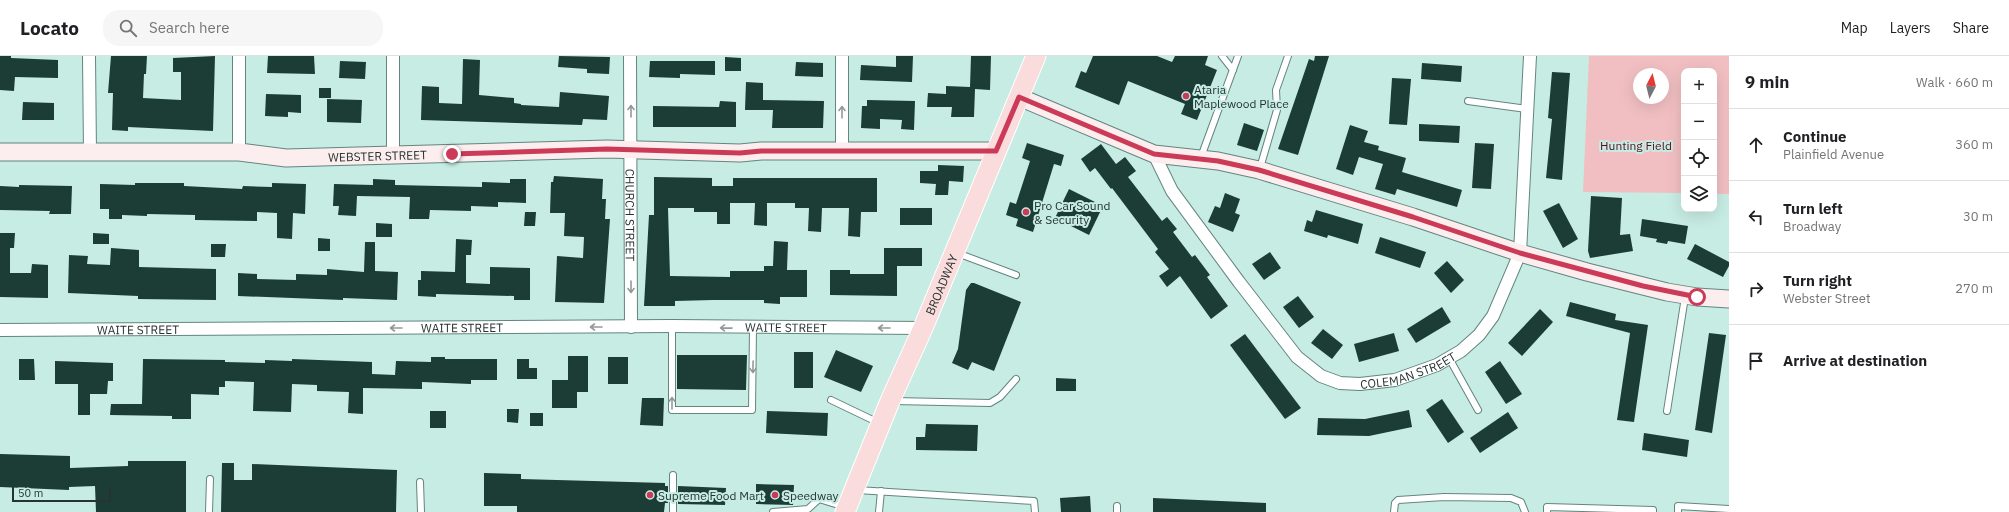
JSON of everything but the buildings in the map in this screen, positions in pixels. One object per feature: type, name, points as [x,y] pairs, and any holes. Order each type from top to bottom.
[{"type":"main road","name":"BROADWAY","points":[[846,510],[890,400],[923,328],[1036,56]]},
{"type":"street","points":[[89,56],[90,153]]},
{"type":"street","points":[[239,56],[239,152]]},
{"type":"street","points":[[393,56],[393,155]]},
{"type":"street","name":"CHURCH STREET","points":[[630,56],[632,327]]},
{"type":"street","points":[[842,56],[842,151]]},
{"type":"street","name":"COLEMAN STREET","points":[[1154,154],[1172,191],[1239,282],[1297,357],[1321,376],[1340,383],[1354,384],[1395,380],[1437,365],[1461,351],[1480,335],[1493,316],[1520,253],[1530,56]]},
{"type":"street","points":[[1019,97],[1154,154],[1201,158],[1259,170],[1413,217],[1520,253],[1587,272],[1685,295],[1729,299]]},
{"type":"street","name":"WEBSTER STREET","points":[[0,152],[239,152],[286,158],[631,150],[740,153],[761,151],[996,151]]},
{"type":"street","name":"WAITE STREET","points":[[0,330],[672,326],[753,328],[923,328]]},
{"type":"lane","points":[[1222,56],[1233,70]]},
{"type":"lane","points":[[1201,158],[1238,56]]},
{"type":"lane","points":[[1259,170],[1277,110],[1276,90],[1288,56]]},
{"type":"lane","points":[[1468,101],[1527,109]]},
{"type":"lane","points":[[955,252],[1016,274]]},
{"type":"lane","points":[[1667,411],[1685,295]]},
{"type":"lane","points":[[672,326],[672,410],[752,410],[753,328]]},
{"type":"lane","points":[[1449,358],[1478,410]]},
{"type":"lane","points":[[890,400],[990,403],[1000,397],[1016,379]]},
{"type":"lane","points":[[830,400],[881,424]]},
{"type":"lane","points":[[673,474],[673,512]]},
{"type":"lane","points":[[209,512],[210,479]]},
{"type":"lane","points":[[420,482],[420,512]]},
{"type":"lane","points":[[854,489],[1034,501],[1035,512]]},
{"type":"lane","points":[[879,512],[881,491]]},
{"type":"lane","points":[[1394,512],[1395,503],[1398,500],[1444,497],[1511,498],[1522,502],[1526,512]]},
{"type":"lane","points":[[773,512],[808,510],[819,499],[846,510]]},
{"type":"lane","points":[[1678,512],[1678,506],[1729,509]]},
{"type":"lane","points":[[1547,512],[1547,507],[1653,510],[1653,512]]},
{"type":"green space","name":"Hunting Field","points":[[1589,56],[1729,56],[1729,194],[1717,194],[1717,68],[1681,68],[1681,193],[1583,192]]},
{"type":"place","name":"Ataria Maplewood Place","points":[[1186,96]]},
{"type":"place","name":"Pro Car Sound & Security","points":[[1026,212]]},
{"type":"place","name":"Supreme Food Mart","points":[[650,495]]},
{"type":"place","name":"Speedway","points":[[775,495]]},
{"type":"route","points":[[452,154],[607,149],[740,153],[761,151],[996,151],[1019,97],[1154,154],[1201,158],[1259,170],[1413,217],[1520,253],[1667,292],[1697,297]]}]
